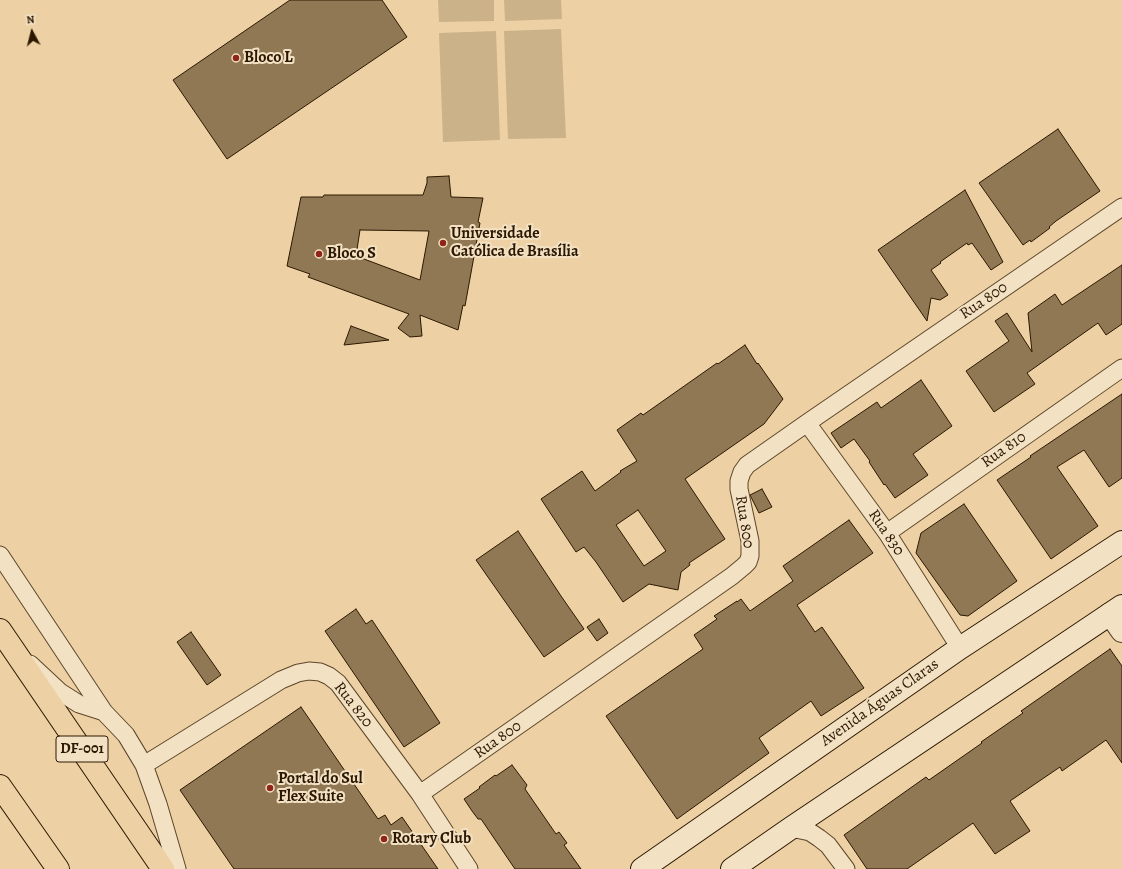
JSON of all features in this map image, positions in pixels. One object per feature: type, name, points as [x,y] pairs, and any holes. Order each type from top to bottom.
[{"type":"highway","name":"DF-001","points":[[6,638],[164,869]]},
{"type":"highway","points":[[0,786],[58,869]]},
{"type":"main road","name":"Avenida Águas Claras","points":[[642,869],[960,648],[1122,542]]},
{"type":"main road","points":[[732,869],[791,828],[1118,617]]},
{"type":"street","name":"Rua 800","points":[[420,794],[732,576],[748,562],[751,549],[739,489],[739,481],[742,472],[747,465],[1122,207]]},
{"type":"street","name":"Rua 810","points":[[887,533],[1122,368]]},
{"type":"street","name":"Rua 830","points":[[807,423],[887,533],[960,648]]},
{"type":"street","points":[[0,555],[104,712],[126,736],[144,765],[158,804],[176,869]]},
{"type":"street","points":[[6,638],[60,692],[79,704],[104,712]]},
{"type":"street","name":"Rua 820","points":[[144,765],[281,680],[298,673],[309,671],[320,672],[329,676],[338,683],[420,794],[468,869]]},
{"type":"street","points":[[791,828],[810,832],[819,838],[828,845],[846,869]]},
{"type":"shaded area","points":[[438,0],[494,0],[494,21],[439,22]]},
{"type":"shaded area","points":[[504,0],[561,0],[562,19],[505,21]]},
{"type":"shaded area","points":[[561,29],[566,138],[508,139],[504,31]]},
{"type":"shaded area","points":[[496,31],[500,140],[443,142],[439,33]]},
{"type":"building","name":"Bloco L","points":[[290,0],[382,0],[407,37],[227,159],[173,80]]},
{"type":"building","points":[[1058,129],[1100,191],[1056,221],[1049,227],[1050,228],[1031,242],[1030,240],[1023,245],[979,183]]},
{"type":"building","name":"Bloco S","points":[[449,176],[451,197],[483,198],[465,306],[463,305],[458,330],[420,315],[422,336],[410,337],[398,328],[409,314],[308,277],[310,274],[287,266],[301,197],[323,197],[324,195],[423,195],[427,183],[427,177]],"holes":[[[360,230],[429,231],[420,280],[356,256]]]},
{"type":"building","points":[[965,190],[1003,262],[991,270],[972,243],[968,245],[967,243],[940,262],[941,263],[931,270],[948,295],[940,300],[931,298],[927,321],[878,250]]},
{"type":"building","points":[[1122,265],[1122,324],[1106,335],[1098,323],[1027,373],[1035,384],[994,412],[966,371],[1009,341],[995,321],[1007,313],[1032,352],[1028,313],[1055,294],[1062,305]]},
{"type":"building","points":[[351,326],[389,340],[344,345]]},
{"type":"building","points":[[745,345],[783,399],[764,424],[685,479],[725,539],[689,563],[690,565],[681,572],[678,590],[649,584],[623,602],[584,547],[576,552],[541,499],[582,471],[595,491],[621,472],[620,471],[637,461],[617,430],[641,413],[643,415],[717,363],[718,364]],"holes":[[[638,510],[666,551],[644,566],[616,525]]]},
{"type":"building","points":[[921,380],[952,426],[913,454],[928,475],[895,498],[885,484],[884,485],[869,462],[870,461],[854,439],[841,448],[831,433],[877,402],[881,408]]},
{"type":"building","points":[[1122,394],[1122,478],[1109,487],[1084,450],[1057,467],[1098,526],[1051,559],[997,480]]},
{"type":"building","points":[[762,489],[772,507],[759,513],[750,495]]},
{"type":"building","points":[[964,504],[1017,581],[968,616],[960,615],[916,553],[921,533]]},
{"type":"building","points":[[849,520],[873,553],[797,605],[815,632],[822,627],[864,688],[821,716],[811,701],[759,738],[769,753],[677,819],[606,716],[703,649],[694,635],[717,619],[714,616],[741,599],[750,611],[793,581],[783,566]]},
{"type":"building","points":[[518,531],[584,629],[544,657],[476,560]]},
{"type":"building","points":[[356,609],[366,624],[372,620],[440,723],[404,747],[325,631]]},
{"type":"building","points":[[599,619],[608,633],[597,641],[587,627]]},
{"type":"building","points":[[191,632],[221,675],[207,685],[177,642]]},
{"type":"building","points":[[1110,649],[1122,666],[1122,763],[1106,740],[1062,771],[1060,767],[1010,801],[1030,831],[995,854],[973,823],[907,869],[867,869],[844,835],[926,777],[929,780],[982,743],[981,742],[1023,713],[1021,711]]},
{"type":"building","name":"Portal do Sul Flex Suite","points":[[301,707],[378,819],[385,815],[391,825],[402,817],[438,869],[234,869],[180,790]]},
{"type":"building","points":[[512,765],[527,785],[525,789],[556,834],[559,832],[567,843],[564,845],[581,869],[515,869],[481,819],[478,819],[464,799],[495,775],[496,776]]},
{"type":"place","name":"Bloco L","points":[[236,58]]},
{"type":"place","name":"Universidade Católica de Brasília","points":[[443,243]]},
{"type":"place","name":"Bloco S","points":[[319,254]]},
{"type":"place","name":"Portal do Sul Flex Suite","points":[[270,788]]},
{"type":"place","name":"Rotary Club","points":[[384,839]]}]
